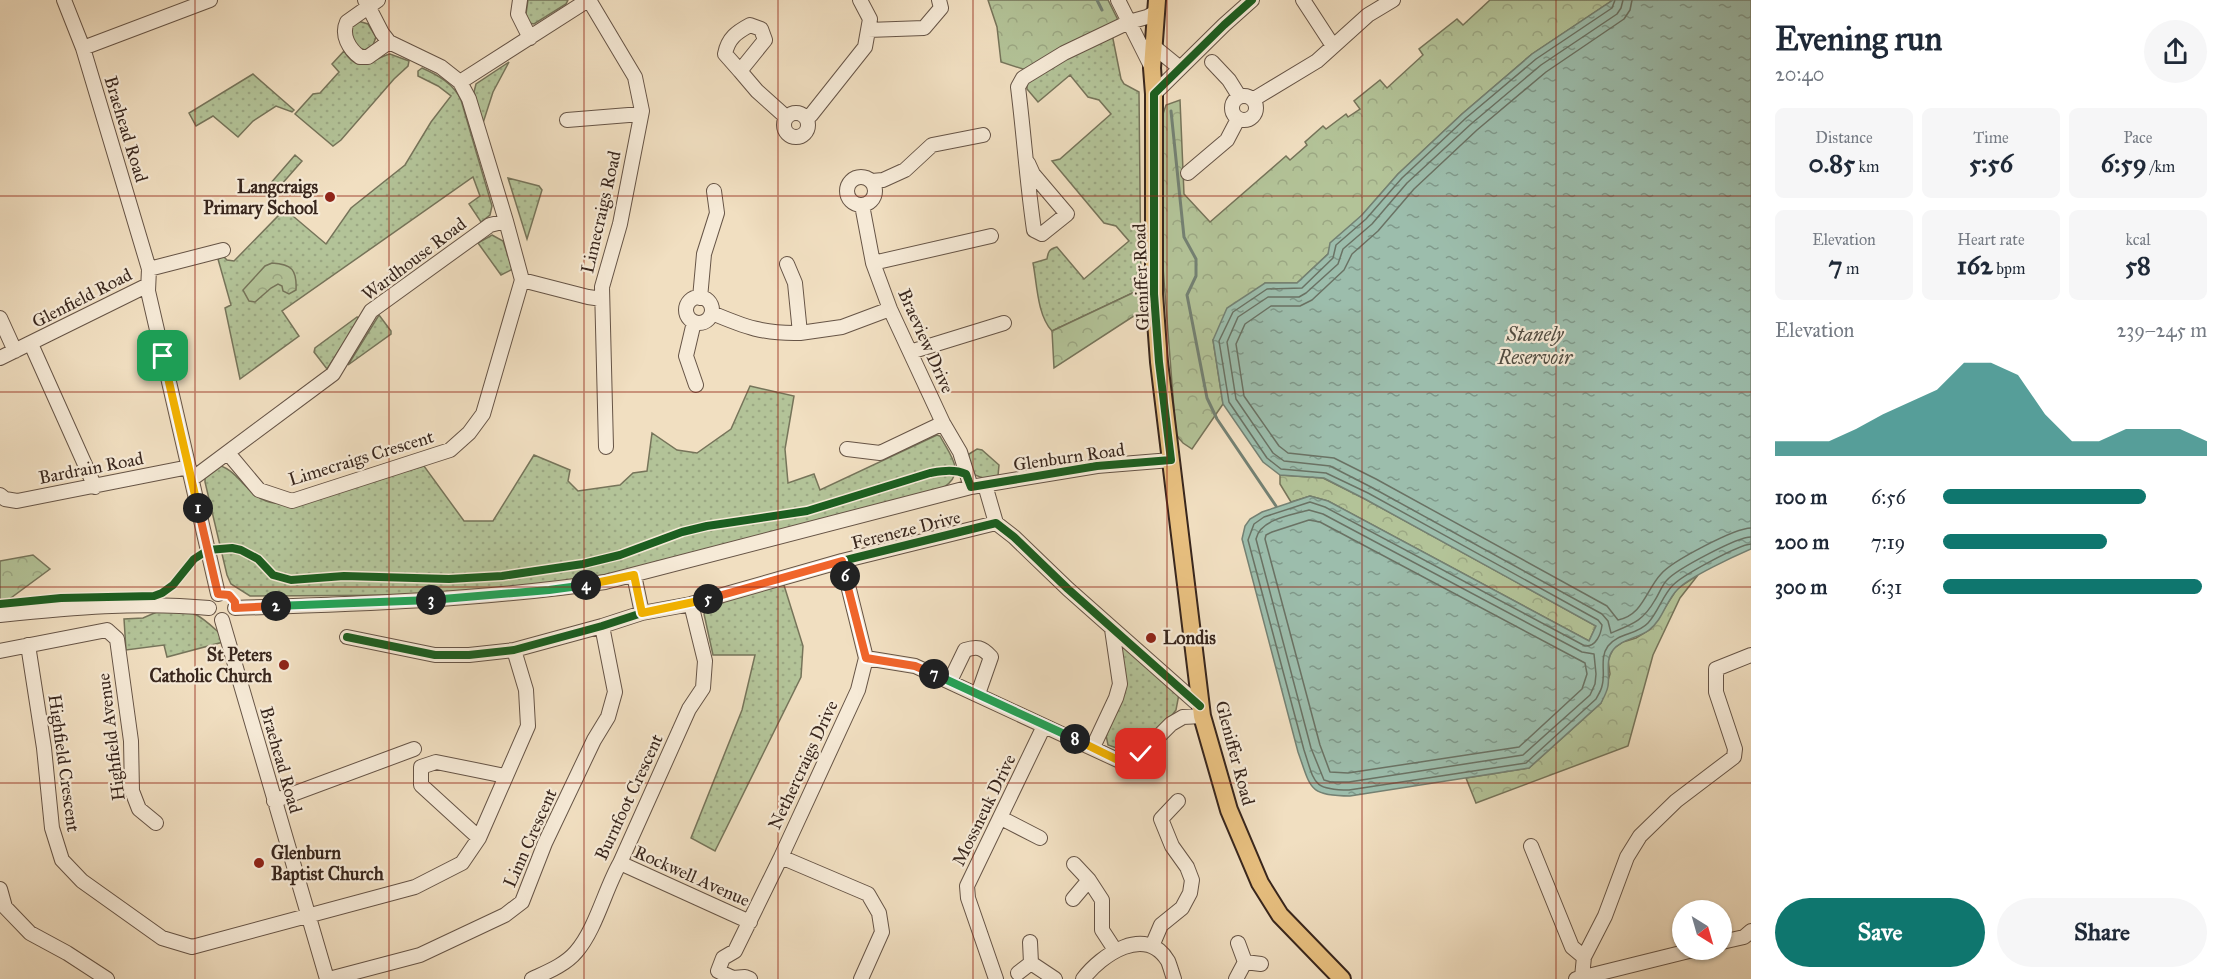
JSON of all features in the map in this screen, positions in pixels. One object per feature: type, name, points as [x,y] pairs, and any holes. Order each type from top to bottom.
[{"type":"main road","name":"Gleniffer Road","points":[[1156,6],[1152,68],[1154,294],[1159,362],[1201,711],[1228,810],[1260,883],[1280,915],[1334,977]]},
{"type":"street","name":"Braehead Road","points":[[64,0],[83,48],[149,269],[148,291],[218,594]]},
{"type":"street","points":[[83,48],[210,0]]},
{"type":"street","points":[[520,0],[518,14],[530,38]]},
{"type":"street","points":[[459,82],[588,0]]},
{"type":"street","name":"Limecraigs Road","points":[[588,0],[635,77],[641,114],[620,224],[602,287],[606,447]]},
{"type":"street","points":[[786,117],[797,113],[805,117],[811,115],[866,47],[870,19],[860,0]]},
{"type":"street","points":[[868,30],[924,28],[941,8],[939,0]]},
{"type":"street","points":[[1118,0],[1152,68]]},
{"type":"street","points":[[1154,94],[1252,0]]},
{"type":"street","points":[[1303,0],[1333,46]]},
{"type":"street","points":[[1254,99],[1317,61],[1368,15],[1394,0]]},
{"type":"street","points":[[389,42],[368,57],[360,57],[351,47],[345,34],[347,22],[370,2],[382,33],[389,42],[441,67],[459,82],[469,99],[522,280],[602,299]]},
{"type":"street","points":[[1028,163],[1033,174],[1067,214],[1042,234],[1034,230],[1026,178],[1028,163],[1018,87],[1023,78],[1064,53],[1129,22],[1147,17],[1156,6]]},
{"type":"street","points":[[1153,46],[1180,68]]},
{"type":"street","points":[[1212,62],[1229,80],[1239,96]]},
{"type":"street","points":[[740,71],[757,92],[786,117]]},
{"type":"street","points":[[1245,95],[1254,99],[1257,108],[1254,115],[1247,120],[1238,119],[1231,109],[1233,100],[1239,96],[1245,95]]},
{"type":"street","points":[[567,120],[641,114]]},
{"type":"street","points":[[786,117],[784,130],[789,136],[798,138],[808,129],[805,117]]},
{"type":"street","points":[[1188,173],[1227,140],[1238,119]]},
{"type":"street","points":[[872,181],[875,194],[870,201],[862,205],[851,201],[847,194],[847,186],[854,178],[863,176],[872,181],[883,180],[905,170],[932,145],[983,135]]},
{"type":"street","points":[[700,298],[704,254],[717,213],[714,192]]},
{"type":"street","name":"Braeview Drive","points":[[862,205],[873,262],[890,309],[943,423],[978,486]]},
{"type":"street","name":"Wardhouse Road","points":[[190,473],[228,453],[333,374],[371,311],[490,225],[506,220]]},
{"type":"street","points":[[873,262],[991,237]]},
{"type":"street","points":[[149,269],[222,250]]},
{"type":"street","points":[[787,264],[795,283],[800,333]]},
{"type":"street","name":"Limecraigs Crescent","points":[[228,453],[259,490],[292,501],[450,450],[469,433],[483,414],[522,280]]},
{"type":"street","name":"Glenfield Road","points":[[0,358],[148,285]]},
{"type":"street","points":[[700,298],[711,305],[712,313],[705,322],[694,322],[688,317],[687,309],[690,302],[700,298]]},
{"type":"street","points":[[712,313],[744,327],[773,334],[842,327],[890,309]]},
{"type":"street","points":[[0,318],[15,351]]},
{"type":"street","points":[[694,322],[686,356],[696,385]]},
{"type":"street","points":[[910,352],[1004,323]]},
{"type":"street","points":[[31,344],[94,487]]},
{"type":"street","points":[[847,449],[879,453],[943,423]]},
{"type":"street","name":"Glenburn Road","points":[[235,608],[396,603],[549,590],[605,582],[978,486],[1097,466],[1171,460]]},
{"type":"street","name":"Bardrain Road","points":[[0,495],[17,501],[190,473]]},
{"type":"street","points":[[866,658],[915,666],[1122,762],[1141,754],[1172,724],[1183,717],[1201,711],[1068,590],[1014,537],[996,523],[978,486]]},
{"type":"street","name":"Fereneze Drive","points":[[347,637],[435,655],[469,655],[514,650],[642,613],[691,604],[842,561],[996,523]]},
{"type":"street","name":"Nethercraigs Drive","points":[[748,978],[733,978],[718,970],[723,958],[735,951],[781,857],[858,690],[866,658],[842,561]]},
{"type":"street","points":[[634,575],[642,613]]},
{"type":"street","points":[[218,594],[229,595],[235,602],[231,617],[222,620],[214,617],[209,608],[212,598],[218,594]]},
{"type":"street","points":[[0,615],[55,609],[171,604],[209,608]]},
{"type":"street","name":"Burnfoot Crescent","points":[[532,979],[561,964],[576,952],[595,919],[609,882],[689,709],[703,688],[705,661],[691,604]]},
{"type":"street","name":"Braehead Road","points":[[222,620],[328,979]]},
{"type":"street","name":"Linn Crescent","points":[[328,979],[420,955],[481,928],[505,915],[522,902],[545,843],[594,740],[608,717],[615,692],[602,626]]},
{"type":"street","points":[[1093,747],[1116,698],[1119,684],[1112,629]]},
{"type":"street","name":"Highfield Avenue","points":[[28,645],[107,630],[117,639],[131,741],[132,791],[138,809],[156,823]]},
{"type":"street","points":[[0,651],[28,645]]},
{"type":"street","name":"Highfield Crescent","points":[[28,645],[44,747],[52,828],[62,860],[82,881],[162,938],[192,946],[415,887],[462,863],[479,838],[528,726],[526,690],[514,650]]},
{"type":"street","points":[[950,681],[965,650],[976,646],[984,649],[991,657],[978,694]]},
{"type":"street","points":[[1672,955],[1579,978],[1584,957],[1605,915],[1627,857],[1640,836],[1668,807],[1734,757],[1735,749],[1716,692],[1716,669],[1751,655]]},
{"type":"street","name":"Mossneuk Drive","points":[[996,979],[968,898],[967,886],[1044,726]]},
{"type":"street","points":[[274,801],[414,749]]},
{"type":"street","points":[[479,838],[421,785],[421,767],[436,762],[505,776]]},
{"type":"street","points":[[1152,946],[1161,926],[1182,908],[1191,893],[1192,880],[1187,867],[1154,818],[1178,801]]},
{"type":"street","points":[[1001,818],[1040,838]]},
{"type":"street","points":[[1531,846],[1572,947],[1584,957]]},
{"type":"street","points":[[781,857],[868,894],[879,913],[882,932],[861,979]]},
{"type":"street","name":"Rockwell Avenue","points":[[620,862],[750,922]]},
{"type":"street","points":[[1074,864],[1089,880],[1102,900],[1102,930],[1115,950]]},
{"type":"street","points":[[1073,899],[1089,880]]},
{"type":"street","points":[[0,889],[5,907],[30,933],[67,953],[107,979]]},
{"type":"street","points":[[1732,940],[1744,937],[1751,931]]},
{"type":"street","points":[[1030,942],[1031,963]]},
{"type":"street","points":[[1236,979],[1245,962],[1238,943]]},
{"type":"street","points":[[1083,979],[1115,950],[1128,944],[1152,946],[1167,961],[1174,979]]},
{"type":"street","points":[[735,951],[738,964],[748,978]]},
{"type":"street","points":[[1245,962],[1261,964]]},
{"type":"street","points":[[1018,973],[1031,963]]},
{"type":"street","points":[[1031,963],[1055,979]]},
{"type":"green space","points":[[528,0],[568,0],[566,4],[534,24],[529,23],[526,14]]},
{"type":"green space","points":[[988,0],[1108,0],[1118,20],[1061,47],[1026,70],[1001,62],[997,27]]},
{"type":"green space","points":[[1490,0],[1613,0],[1532,54],[1462,114],[1398,174],[1328,254],[1297,283],[1265,283],[1213,340],[1223,404],[1192,449],[1183,443],[1176,435],[1160,229],[1162,117],[1166,105],[1180,100],[1184,194],[1210,222],[1286,156],[1290,160],[1323,126],[1326,129],[1346,114],[1348,117],[1360,109],[1354,101],[1380,80],[1387,88],[1423,55],[1419,49],[1457,19],[1463,25]]},
{"type":"green space","points":[[358,21],[368,24],[376,37],[373,45],[365,50],[357,47],[350,32],[351,26]]},
{"type":"green space","points":[[1112,34],[1121,79],[1124,84],[1139,92],[1141,289],[1052,331],[1040,308],[1033,263],[1047,259],[1049,251],[1057,247],[1084,279],[1129,241],[1116,226],[1104,223],[1052,161],[1060,159],[1111,114],[1099,100],[1088,97],[1070,75],[1038,102],[1027,89],[1027,80]]},
{"type":"green space","points":[[344,51],[350,59],[360,64],[366,64],[390,54],[409,61],[408,66],[333,146],[295,114],[313,94],[320,93],[339,72],[332,64]]},
{"type":"green space","points":[[509,62],[493,92],[483,123],[474,92],[476,84]]},
{"type":"green space","points":[[422,68],[445,81],[461,100],[492,206],[490,215],[481,222],[469,204],[480,196],[473,177],[282,311],[299,336],[240,379],[225,308],[231,305],[218,259],[223,256],[227,260],[234,261],[280,214],[287,211],[326,244],[351,208],[405,165],[431,122],[451,96],[438,86],[418,76],[418,71]]},
{"type":"green space","points":[[253,74],[294,110],[292,112],[276,106],[253,121],[238,137],[213,116],[196,126],[189,113]]},
{"type":"green space","points":[[295,155],[302,161],[273,194],[271,193],[270,184]]},
{"type":"green space","points":[[508,178],[539,186],[542,190],[527,239]]},
{"type":"green space","points":[[492,235],[503,241],[512,268],[501,275],[478,243]]},
{"type":"green space","points":[[272,263],[292,269],[296,290],[289,294],[283,291],[282,286],[278,284],[255,302],[249,301],[243,290],[265,266]]},
{"type":"green space","points":[[1141,289],[1140,312],[1054,368],[1052,331]]},
{"type":"green space","points":[[379,315],[391,334],[348,365]]},
{"type":"green space","points":[[357,317],[360,318],[327,369],[314,352],[315,348]]},
{"type":"green space","points":[[750,386],[794,396],[785,449],[788,483],[814,474],[820,490],[937,435],[940,436],[952,457],[954,476],[943,488],[616,573],[566,581],[424,595],[250,596],[231,584],[227,575],[205,482],[205,477],[216,465],[229,470],[259,498],[271,503],[287,504],[424,466],[464,521],[493,521],[534,455],[570,470],[568,481],[578,491],[620,485],[633,473],[647,471],[652,433],[677,450],[697,453],[731,429]]},
{"type":"green space","points":[[977,449],[982,450],[999,465],[998,476],[985,479],[975,475],[968,458],[969,454]]},
{"type":"green space","points":[[1280,475],[1323,478],[1365,499],[1596,626],[1589,641],[1328,501],[1310,496],[1291,502],[1280,484]]},
{"type":"green space","points":[[33,555],[50,569],[8,600],[0,601],[0,561]]},
{"type":"green space","points":[[1698,575],[1680,598],[1653,655],[1628,746],[1476,803],[1466,778],[1529,768],[1601,703],[1610,674],[1608,660],[1613,649],[1651,629],[1677,589]]},
{"type":"green space","points":[[783,582],[803,646],[801,677],[715,851],[691,838],[742,710],[755,655],[713,655],[704,614],[708,605]]},
{"type":"green space","points":[[166,608],[199,616],[225,638],[223,642],[167,657],[164,645],[126,650],[124,619],[143,618]]},
{"type":"green space","points":[[1120,643],[1179,694],[1176,710],[1170,718],[1134,749],[1125,751],[1108,745],[1106,735]]},
{"type":"water","name":"Stanely Reservoir","points":[[1613,0],[1751,0],[1751,549],[1684,584],[1670,599],[1654,626],[1645,633],[1616,646],[1609,658],[1608,686],[1601,703],[1529,768],[1350,796],[1319,792],[1309,782],[1298,752],[1242,539],[1245,526],[1250,519],[1262,512],[1310,496],[1328,501],[1589,641],[1596,626],[1324,478],[1280,475],[1263,462],[1223,404],[1213,340],[1227,308],[1265,283],[1297,283],[1328,254],[1330,243],[1362,215],[1398,174],[1462,114],[1532,54]]},
{"type":"waterway","points":[[1097,0],[1102,10]]},
{"type":"waterway","points":[[1171,111],[1184,237],[1196,259],[1196,276],[1187,295],[1207,398],[1217,419],[1276,506]]},
{"type":"cycle path","points":[[0,604],[61,598],[154,596],[173,585],[194,559],[208,550],[232,548],[258,559],[273,575],[291,580],[344,576],[449,579],[502,576],[583,564],[620,555],[682,532],[707,526],[807,511],[930,473],[962,472],[966,474],[971,487],[1097,466],[1171,460],[1159,362],[1154,294],[1154,94],[1252,0]]},
{"type":"cycle path","points":[[347,637],[435,655],[469,655],[514,650],[642,613],[691,604],[842,561],[996,523],[1200,706]]},
{"type":"place","name":"Langcraigs Primary School","points":[[330,197]]},
{"type":"place","name":"Londis","points":[[1151,638]]},
{"type":"place","name":"St Peters Catholic Church","points":[[284,665]]},
{"type":"place","name":"Glenburn Baptist Church","points":[[259,863]]},
{"type":"route","points":[[163,356],[218,594],[229,595],[235,602],[235,608],[396,603],[549,590],[605,582],[634,575],[642,613],[691,604],[842,561],[866,658],[915,666],[1122,762],[1141,754]]}]
